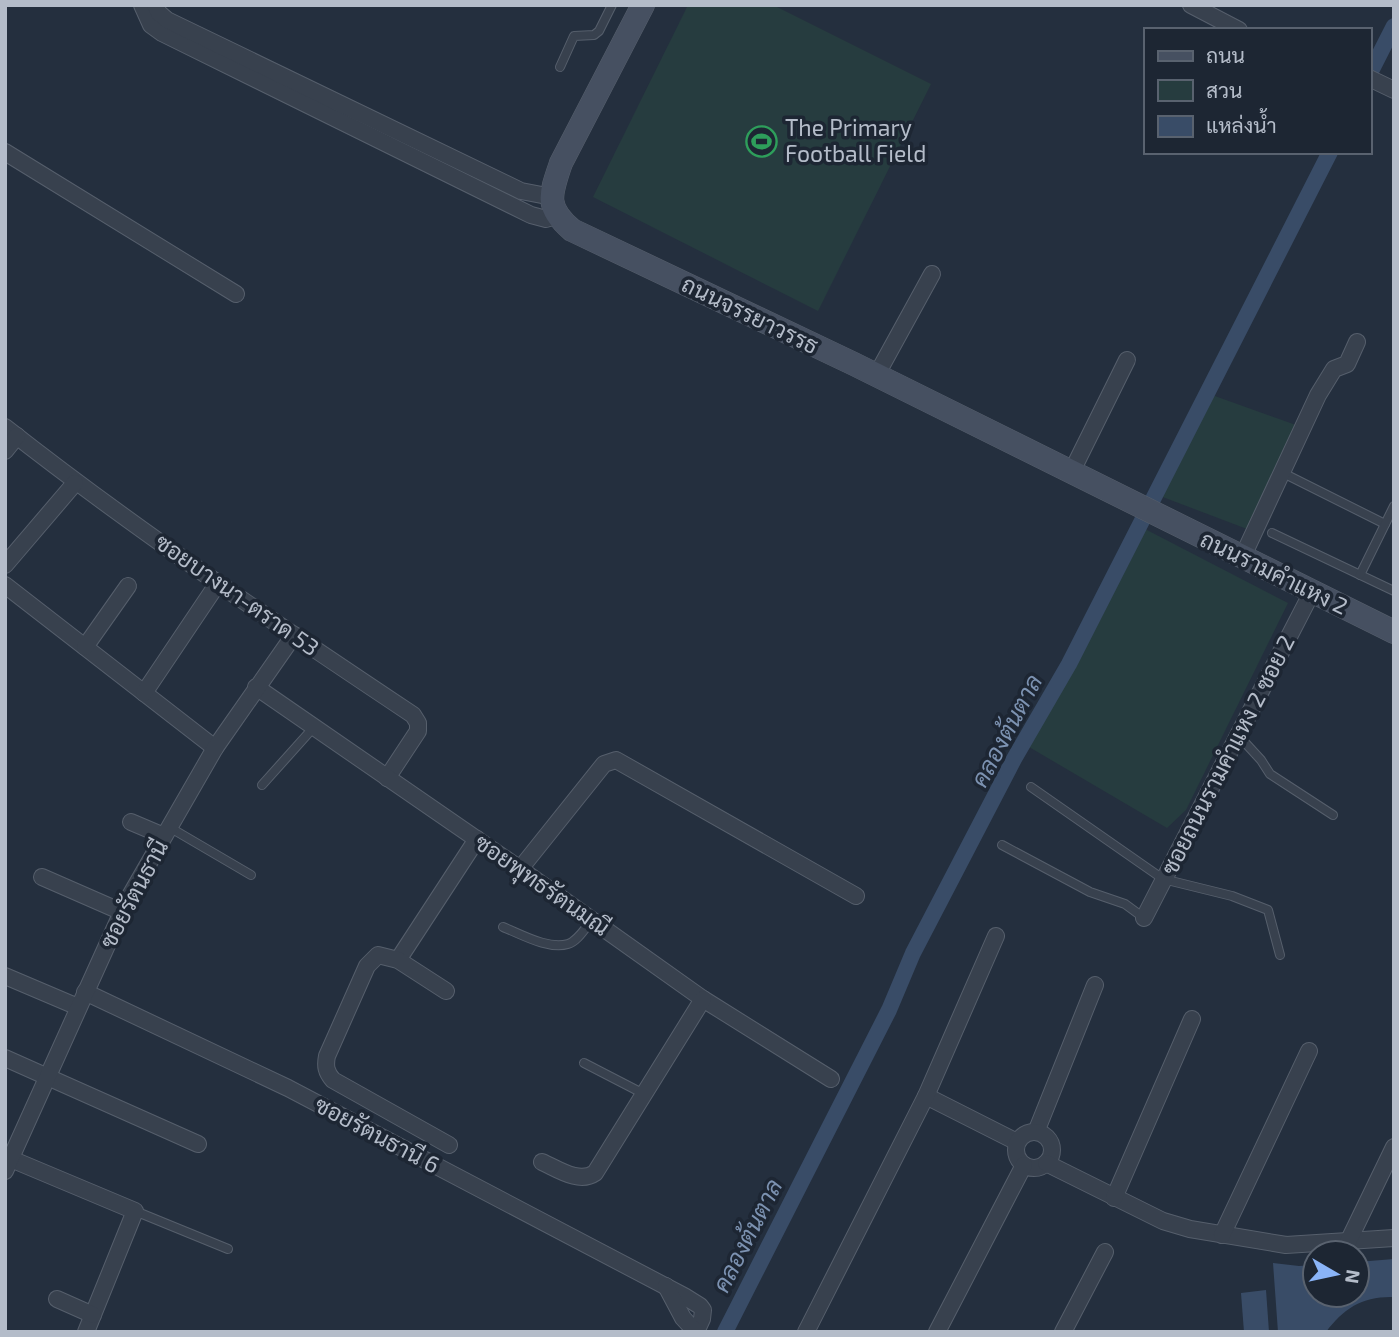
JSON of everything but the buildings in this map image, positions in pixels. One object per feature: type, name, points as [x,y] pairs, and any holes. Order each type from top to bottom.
[{"type":"main road","points":[[554,206],[561,163],[643,5]]},
{"type":"main road","name":"ถนนจรรยาวรรธ","points":[[554,206],[572,230],[1072,471],[1147,510]]},
{"type":"main road","name":"ถนนรามคำแหง 2","points":[[1147,510],[1394,632]]},
{"type":"street","points":[[142,5],[151,25],[162,33],[316,101]]},
{"type":"street","points":[[155,5],[167,20],[531,215],[546,219],[554,206]]},
{"type":"street","points":[[1191,5],[1235,28]]},
{"type":"street","points":[[1371,79],[1394,90]]},
{"type":"street","points":[[5,152],[236,294]]},
{"type":"street","points":[[876,376],[932,274]]},
{"type":"street","points":[[1242,558],[1318,395],[1334,369],[1347,364],[1357,342]]},
{"type":"street","points":[[1072,471],[1127,360]]},
{"type":"street","points":[[5,451],[11,431]]},
{"type":"street","name":"ซอยบางนา-ตราด 53","points":[[11,431],[75,482],[413,715],[418,723],[418,731],[387,778]]},
{"type":"street","points":[[5,565],[75,482]]},
{"type":"street","points":[[144,693],[218,583]]},
{"type":"street","points":[[5,585],[215,747]]},
{"type":"street","points":[[85,647],[128,586]]},
{"type":"street","name":"ซอยถนนรามคำแหง 2 ซอย 2","points":[[1144,918],[1312,592]]},
{"type":"street","name":"ซอยรัตนธานี","points":[[9,1157],[122,912],[215,747],[294,635]]},
{"type":"street","name":"ซอยพุทธรัตนมณี","points":[[256,687],[703,999],[831,1079]]},
{"type":"street","points":[[520,869],[604,764],[616,760],[856,896]]},
{"type":"street","points":[[131,822],[167,832]]},
{"type":"street","points":[[398,960],[477,839]]},
{"type":"street","points":[[42,877],[122,912]]},
{"type":"street","points":[[806,1332],[926,1096],[996,936]]},
{"type":"street","points":[[446,991],[398,960],[378,955],[367,966],[327,1056],[327,1073],[343,1087],[449,1145]]},
{"type":"street","name":"ซอยรัตนธานี 6","points":[[5,976],[82,999],[288,1088],[666,1286],[683,1318],[696,1332]]},
{"type":"street","points":[[1036,1132],[1094,985]]},
{"type":"street","points":[[542,1162],[581,1178],[595,1173],[703,999]]},
{"type":"street","points":[[1114,1198],[1192,1019]]},
{"type":"street","points":[[1222,1235],[1309,1051]]},
{"type":"street","points":[[5,1058],[198,1144]]},
{"type":"street","points":[[926,1096],[1017,1142]]},
{"type":"street","points":[[1036,1132],[1050,1142],[1051,1153],[1046,1163],[1036,1167],[1024,1165],[1016,1153],[1017,1142],[1025,1134],[1036,1132]]},
{"type":"street","points":[[1349,1239],[1394,1147]]},
{"type":"street","points":[[9,1157],[135,1211],[86,1332]]},
{"type":"street","points":[[1046,1163],[1163,1221],[1222,1235],[1286,1245],[1301,1244]]},
{"type":"street","points":[[937,1332],[1024,1165]]},
{"type":"street","points":[[1371,1240],[1394,1238]]},
{"type":"street","points":[[1063,1332],[1105,1252]]},
{"type":"street","points":[[57,1299],[93,1315]]},
{"type":"lane","points":[[559,67],[572,39],[578,34],[594,35],[599,31],[612,5]]},
{"type":"lane","points":[[1280,472],[1385,524]]},
{"type":"lane","points":[[1360,575],[1394,506]]},
{"type":"lane","points":[[1272,533],[1394,591]]},
{"type":"lane","points":[[262,785],[314,727]]},
{"type":"lane","points":[[1238,735],[1270,774],[1333,815]]},
{"type":"lane","points":[[1031,787],[1163,879],[1231,896],[1268,910],[1280,955]]},
{"type":"lane","points":[[167,832],[251,875]]},
{"type":"lane","points":[[1002,845],[1105,900],[1125,904],[1144,918]]},
{"type":"lane","points":[[503,927],[531,939],[567,944],[575,940],[592,920]]},
{"type":"lane","points":[[584,1063],[645,1094]]},
{"type":"lane","points":[[135,1211],[228,1249]]},
{"type":"green space","name":"The Primary Football Field","points":[[688,5],[773,5],[931,84],[818,311],[593,197]]},
{"type":"green space","points":[[1212,395],[1296,425],[1247,529],[1160,496]]},
{"type":"green space","points":[[1145,529],[1288,603],[1186,810],[1167,828],[1029,747]]},
{"type":"water","points":[[1394,1259],[1394,1297],[1371,1299],[1371,1261]]},
{"type":"water","points":[[1273,1263],[1299,1266],[1301,1309],[1349,1309],[1326,1332],[1278,1332]]},
{"type":"water","points":[[1266,1290],[1269,1332],[1244,1332],[1241,1293]]},
{"type":"waterway","name":"คลองต้นตาล","points":[[1371,71],[1394,26]]},
{"type":"waterway","name":"คลองต้นตาล","points":[[725,1332],[889,1010],[913,953],[1014,759],[1069,664],[1329,154]]},
{"type":"place","name":"The Primary Football Field","points":[[762,141]]}]
